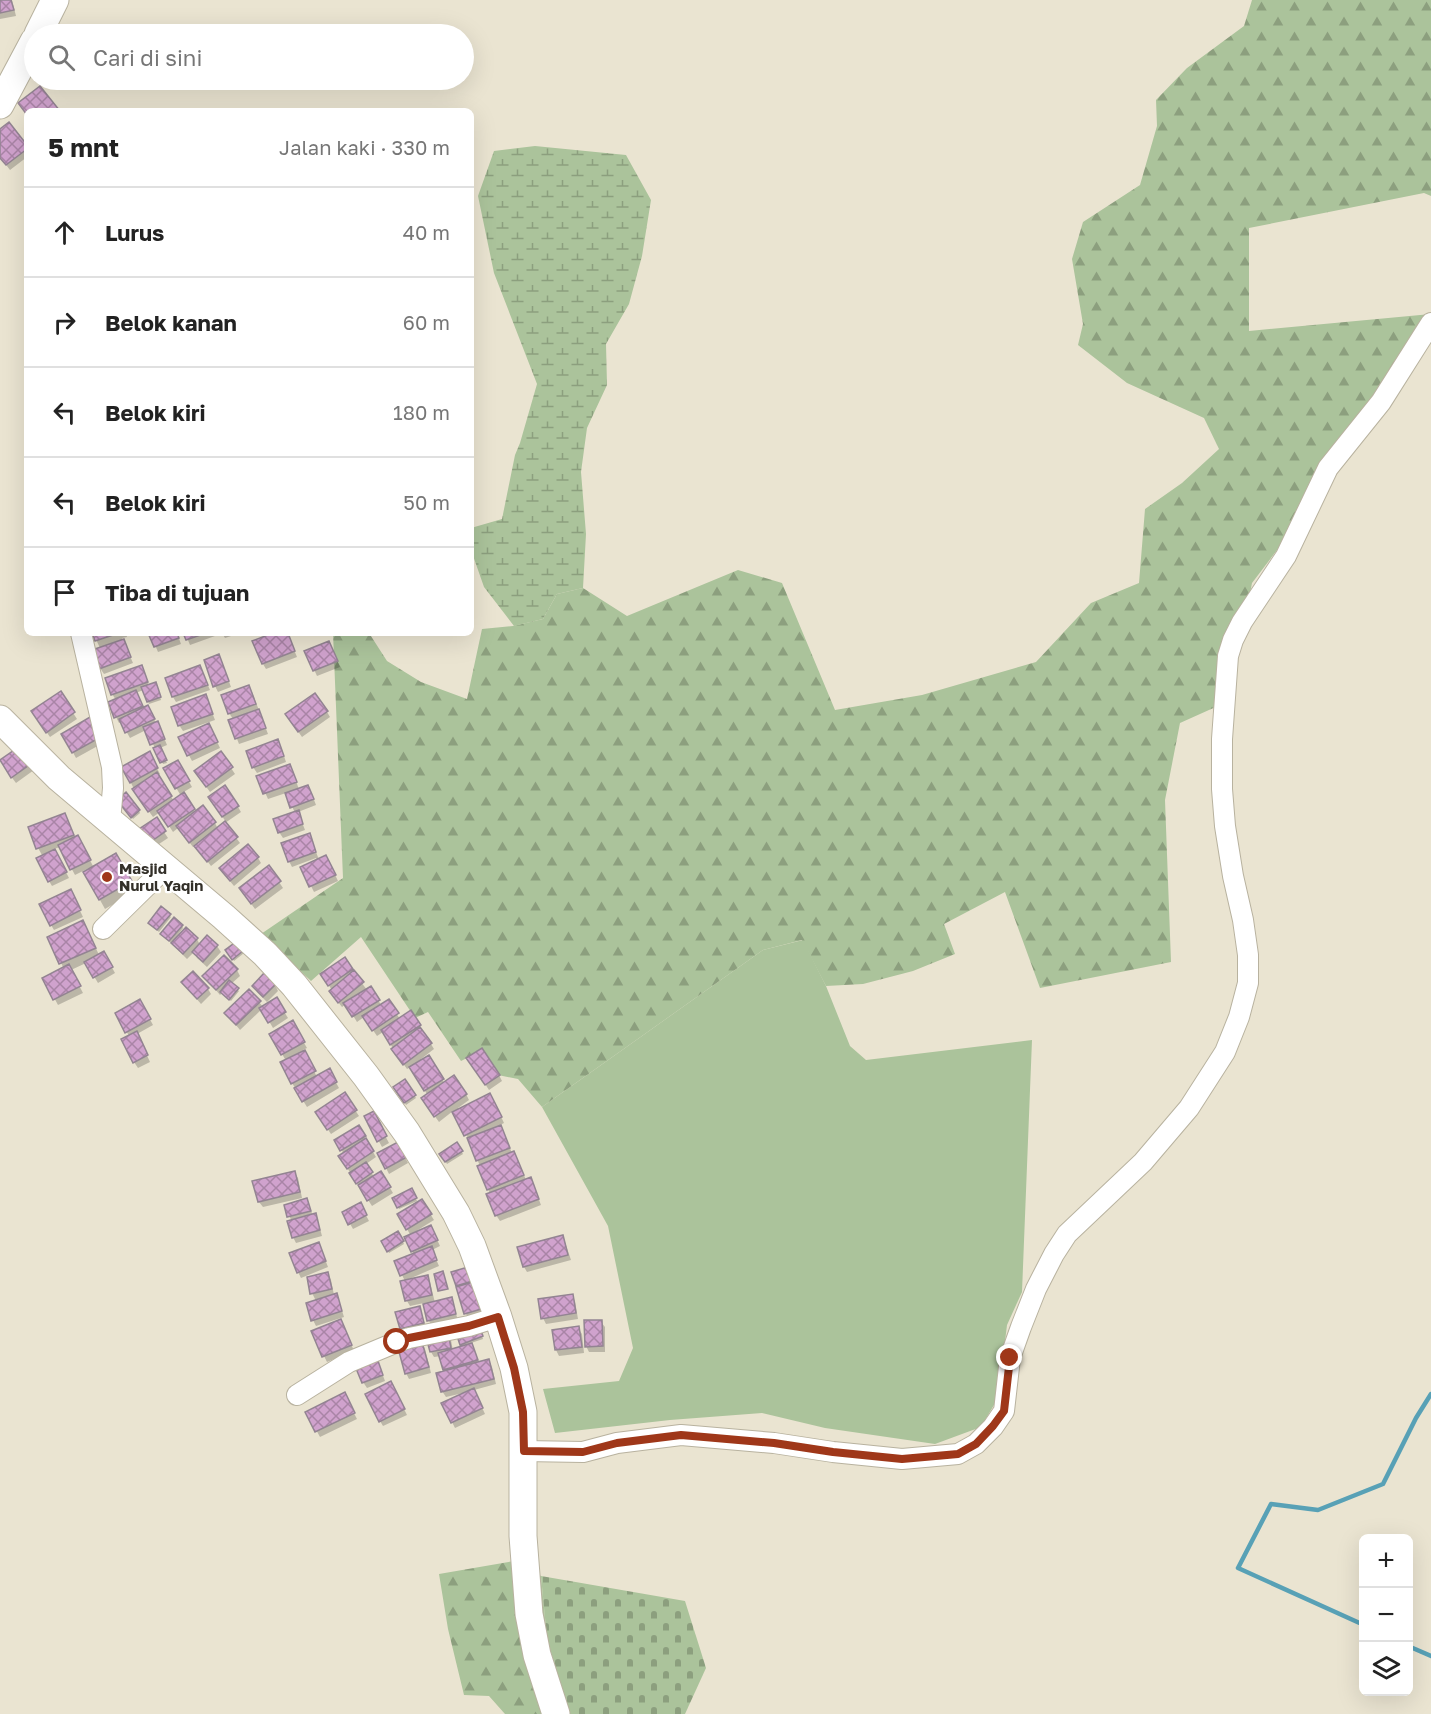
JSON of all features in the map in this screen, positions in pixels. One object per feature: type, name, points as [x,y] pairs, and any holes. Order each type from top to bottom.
[{"type":"main road","points":[[43,24],[55,0]]},
{"type":"main road","points":[[0,105],[24,60]]},
{"type":"main road","points":[[0,719],[59,778],[265,954],[294,985],[366,1076],[407,1133],[456,1214],[472,1246],[498,1317],[514,1368],[523,1412],[523,1536],[529,1614],[537,1655],[556,1714]]},
{"type":"street","points":[[524,1451],[583,1452],[617,1443],[681,1435],[774,1443],[902,1459],[958,1454],[976,1444],[993,1426],[1004,1411],[1010,1358],[1036,1289],[1054,1254],[1067,1234],[1143,1162],[1189,1108],[1225,1052],[1239,1017],[1248,983],[1248,955],[1233,876],[1222,789],[1222,739],[1228,656],[1242,622],[1286,556],[1328,468],[1381,402],[1431,323]]},
{"type":"street","points":[[82,636],[112,768],[110,821]]},
{"type":"street","points":[[103,929],[165,868]]},
{"type":"street","points":[[297,1395],[349,1362],[397,1342],[498,1317]]},
{"type":"green space","points":[[1252,0],[1431,0],[1431,196],[1424,193],[1249,228],[1249,331],[1431,314],[1354,449],[1252,583],[1229,701],[1180,723],[1165,800],[1171,962],[1040,988],[1005,892],[944,924],[955,954],[913,971],[863,984],[826,986],[802,940],[763,950],[542,1107],[518,1079],[498,1075],[483,1050],[461,1061],[428,1012],[415,1018],[361,937],[311,981],[261,934],[343,878],[333,636],[371,636],[387,661],[421,682],[467,699],[482,629],[513,626],[543,619],[557,594],[583,588],[627,616],[738,570],[782,583],[835,710],[922,695],[1036,662],[1091,603],[1139,583],[1145,509],[1182,483],[1219,449],[1204,418],[1127,383],[1078,345],[1083,324],[1072,259],[1083,222],[1140,185],[1157,126],[1156,100],[1187,68],[1244,26]]},
{"type":"green space","points":[[535,146],[626,155],[651,200],[642,256],[629,304],[606,344],[607,385],[587,428],[581,472],[586,534],[583,588],[557,594],[543,619],[514,626],[484,587],[474,559],[474,527],[502,519],[515,455],[537,384],[494,273],[478,196],[494,151]]},
{"type":"green space","points":[[803,940],[826,986],[850,1046],[866,1060],[1032,1040],[1022,1292],[1007,1325],[998,1398],[981,1427],[935,1444],[825,1428],[762,1413],[670,1420],[555,1433],[543,1389],[619,1381],[633,1348],[608,1226],[542,1107],[763,950]]},
{"type":"green space","points":[[514,1561],[541,1576],[547,1639],[569,1714],[505,1714],[489,1696],[464,1695],[448,1629],[439,1574]]},
{"type":"green space","points":[[541,1576],[685,1601],[706,1668],[685,1714],[569,1714],[547,1639]]},
{"type":"building","points":[[0,0],[11,0],[14,10],[0,13]]},
{"type":"building","points":[[35,90],[43,90],[58,108],[24,108],[24,111],[18,103]]},
{"type":"building","points":[[9,122],[24,141],[24,151],[6,165],[0,158],[0,129]]},
{"type":"building","points":[[93,636],[110,636],[95,641]]},
{"type":"building","points":[[149,636],[178,636],[179,638],[154,647]]},
{"type":"building","points":[[184,636],[197,636],[186,640]]},
{"type":"building","points":[[265,636],[289,636],[295,651],[262,664],[252,641]]},
{"type":"building","points":[[124,639],[131,657],[99,669],[92,650]]},
{"type":"building","points":[[329,641],[338,661],[313,671],[304,651]]},
{"type":"building","points":[[219,654],[229,681],[213,687],[204,660]]},
{"type":"building","points":[[142,665],[148,682],[111,695],[105,678]]},
{"type":"building","points":[[200,665],[208,685],[172,697],[165,678]]},
{"type":"building","points":[[156,682],[161,697],[147,702],[141,687]]},
{"type":"building","points":[[249,685],[256,704],[228,714],[221,695]]},
{"type":"building","points":[[136,690],[143,706],[114,718],[108,702]]},
{"type":"building","points":[[61,691],[75,712],[46,733],[31,711]]},
{"type":"building","points":[[315,693],[328,711],[298,732],[285,714]]},
{"type":"building","points":[[206,694],[213,714],[178,726],[171,707]]},
{"type":"building","points":[[148,705],[155,719],[125,733],[119,719]]},
{"type":"building","points":[[259,709],[266,728],[235,739],[228,720]]},
{"type":"building","points":[[90,717],[101,737],[72,753],[61,734]]},
{"type":"building","points":[[158,721],[165,739],[150,745],[143,727]]},
{"type":"building","points":[[209,723],[218,742],[187,756],[178,737]]},
{"type":"building","points":[[278,739],[284,756],[252,768],[246,751]]},
{"type":"building","points":[[160,745],[167,760],[160,763],[153,748]]},
{"type":"building","points":[[20,746],[32,763],[11,778],[0,760]]},
{"type":"building","points":[[150,751],[158,768],[130,783],[121,767]]},
{"type":"building","points":[[221,751],[233,767],[206,787],[194,771]]},
{"type":"building","points":[[178,760],[190,781],[175,789],[163,768]]},
{"type":"building","points":[[290,764],[297,782],[263,794],[256,776]]},
{"type":"building","points":[[157,772],[172,796],[148,812],[132,789]]},
{"type":"building","points":[[225,785],[239,806],[222,817],[208,797]]},
{"type":"building","points":[[308,785],[314,799],[290,808],[285,793]]},
{"type":"building","points":[[126,792],[140,810],[131,818],[117,800]]},
{"type":"building","points":[[184,792],[195,809],[168,827],[157,811]]},
{"type":"building","points":[[203,805],[216,822],[189,843],[176,826]]},
{"type":"building","points":[[299,810],[303,824],[278,833],[273,819]]},
{"type":"building","points":[[65,813],[74,835],[36,849],[28,827]]},
{"type":"building","points":[[157,817],[166,831],[149,843],[139,829]]},
{"type":"building","points":[[225,821],[238,837],[207,862],[194,846]]},
{"type":"building","points":[[310,833],[316,852],[288,862],[281,843]]},
{"type":"building","points":[[78,835],[91,860],[70,870],[58,845]]},
{"type":"building","points":[[248,844],[259,857],[230,881],[219,868]]},
{"type":"building","points":[[55,849],[67,872],[48,882],[36,858]]},
{"type":"building","name":"Masjid Nurul Yaqin","points":[[116,853],[132,881],[99,900],[83,872]]},
{"type":"building","points":[[326,855],[336,875],[309,887],[300,867]]},
{"type":"building","points":[[269,865],[281,881],[251,904],[239,888]]},
{"type":"building","points":[[71,889],[81,910],[50,926],[39,904]]},
{"type":"building","points":[[161,906],[171,914],[157,930],[148,923]]},
{"type":"building","points":[[174,917],[183,925],[169,941],[160,934]]},
{"type":"building","points":[[83,920],[96,948],[59,964],[47,937]]},
{"type":"building","points":[[186,927],[198,938],[183,954],[171,943]]},
{"type":"building","points":[[207,935],[218,945],[203,962],[192,952]]},
{"type":"building","points":[[237,941],[244,950],[232,960],[225,950]]},
{"type":"building","points":[[104,951],[113,967],[93,978],[84,962]]},
{"type":"building","points":[[224,955],[238,969],[216,990],[202,976]]},
{"type":"building","points":[[345,957],[353,969],[328,986],[320,974]]},
{"type":"building","points":[[69,964],[81,986],[53,1000],[42,978]]},
{"type":"building","points":[[354,970],[364,982],[338,1003],[329,991]]},
{"type":"building","points":[[193,971],[209,988],[197,999],[181,982]]},
{"type":"building","points":[[264,973],[276,984],[263,997],[252,986]]},
{"type":"building","points":[[229,980],[239,988],[229,1000],[220,992]]},
{"type":"building","points":[[371,986],[380,1000],[352,1017],[343,1003]]},
{"type":"building","points":[[249,989],[261,1001],[236,1025],[224,1013]]},
{"type":"building","points":[[277,997],[286,1012],[268,1023],[259,1008]]},
{"type":"building","points":[[140,999],[151,1019],[125,1033],[115,1013]]},
{"type":"building","points":[[389,999],[399,1013],[372,1031],[362,1016]]},
{"type":"building","points":[[411,1010],[421,1025],[390,1045],[381,1030]]},
{"type":"building","points":[[293,1020],[305,1042],[281,1055],[269,1034]]},
{"type":"building","points":[[420,1027],[432,1043],[403,1065],[391,1049]]},
{"type":"building","points":[[137,1031],[148,1055],[133,1063],[121,1039]]},
{"type":"building","points":[[482,1048],[500,1075],[485,1085],[466,1058]]},
{"type":"building","points":[[305,1050],[316,1071],[291,1084],[280,1062]]},
{"type":"building","points":[[429,1055],[444,1079],[424,1091],[409,1067]]},
{"type":"building","points":[[330,1068],[337,1082],[302,1102],[294,1088]]},
{"type":"building","points":[[454,1075],[467,1094],[434,1117],[421,1098]]},
{"type":"building","points":[[405,1079],[416,1095],[404,1103],[393,1087]]},
{"type":"building","points":[[345,1092],[357,1110],[327,1130],[315,1112]]},
{"type":"building","points":[[490,1093],[502,1117],[464,1136],[452,1112]]},
{"type":"building","points":[[374,1111],[387,1136],[377,1142],[364,1116]]},
{"type":"building","points":[[359,1125],[366,1136],[340,1151],[334,1140]]},
{"type":"building","points":[[501,1125],[510,1148],[476,1161],[467,1138]]},
{"type":"building","points":[[366,1138],[374,1151],[347,1169],[338,1156]]},
{"type":"building","points":[[398,1142],[407,1157],[385,1169],[377,1153]]},
{"type":"building","points":[[457,1142],[463,1151],[445,1162],[439,1154]]},
{"type":"building","points":[[514,1151],[524,1175],[487,1190],[477,1166]]},
{"type":"building","points":[[366,1162],[373,1172],[356,1184],[349,1173]]},
{"type":"building","points":[[295,1171],[300,1192],[258,1202],[252,1181]]},
{"type":"building","points":[[381,1171],[391,1187],[367,1201],[358,1185]]},
{"type":"building","points":[[531,1177],[539,1199],[495,1216],[486,1194]]},
{"type":"building","points":[[412,1188],[417,1198],[397,1208],[392,1198]]},
{"type":"building","points":[[307,1198],[311,1211],[287,1217],[284,1205]]},
{"type":"building","points":[[422,1199],[432,1214],[406,1230],[397,1214]]},
{"type":"building","points":[[361,1202],[367,1215],[348,1225],[342,1212]]},
{"type":"building","points":[[316,1213],[320,1230],[292,1238],[287,1221]]},
{"type":"building","points":[[431,1225],[438,1240],[411,1252],[404,1237]]},
{"type":"building","points":[[398,1231],[404,1241],[387,1252],[381,1241]]},
{"type":"building","points":[[563,1235],[568,1255],[523,1267],[517,1247]]},
{"type":"building","points":[[319,1242],[326,1261],[297,1273],[289,1253]]},
{"type":"building","points":[[432,1246],[437,1260],[400,1276],[394,1261]]},
{"type":"building","points":[[475,1265],[479,1279],[456,1286],[451,1272]]},
{"type":"building","points":[[443,1271],[448,1289],[438,1291],[434,1274]]},
{"type":"building","points":[[328,1272],[332,1289],[310,1294],[307,1277]]},
{"type":"building","points":[[428,1275],[432,1295],[405,1301],[400,1281]]},
{"type":"building","points":[[476,1281],[485,1308],[464,1314],[456,1287]]},
{"type":"building","points":[[337,1293],[342,1311],[311,1321],[306,1303]]},
{"type":"building","points":[[573,1294],[576,1313],[541,1319],[538,1299]]},
{"type":"building","points":[[452,1297],[456,1314],[427,1321],[423,1304]]},
{"type":"building","points":[[420,1306],[424,1323],[400,1329],[395,1312]]},
{"type":"building","points":[[341,1319],[352,1345],[322,1357],[311,1331]]},
{"type":"building","points":[[584,1320],[602,1320],[603,1346],[585,1347]]},
{"type":"building","points":[[479,1325],[483,1336],[460,1345],[456,1333]]},
{"type":"building","points":[[579,1326],[582,1347],[555,1350],[552,1330]]},
{"type":"building","points":[[448,1333],[451,1348],[430,1352],[426,1337]]},
{"type":"building","points":[[422,1342],[429,1367],[405,1374],[398,1348]]},
{"type":"building","points":[[472,1343],[478,1360],[443,1370],[438,1353]]},
{"type":"building","points":[[377,1358],[383,1375],[362,1383],[355,1366]]},
{"type":"building","points":[[489,1359],[494,1379],[441,1392],[436,1373]]},
{"type":"building","points":[[391,1381],[405,1409],[379,1422],[365,1394]]},
{"type":"building","points":[[474,1388],[483,1408],[451,1423],[441,1403]]},
{"type":"building","points":[[345,1392],[355,1413],[315,1432],[305,1412]]},
{"type":"waterway","points":[[1359,1623],[1238,1568],[1271,1504],[1318,1510],[1383,1484],[1416,1418],[1431,1394]]},
{"type":"waterway","points":[[1413,1648],[1431,1656]]},
{"type":"place","name":"Masjid Nurul Yaqin","points":[[107,877]]},
{"type":"route","points":[[397,1342],[498,1317],[514,1368],[523,1412],[524,1451],[583,1452],[617,1443],[681,1435],[774,1443],[902,1459],[958,1454],[976,1444],[1004,1411],[1010,1358]]}]
